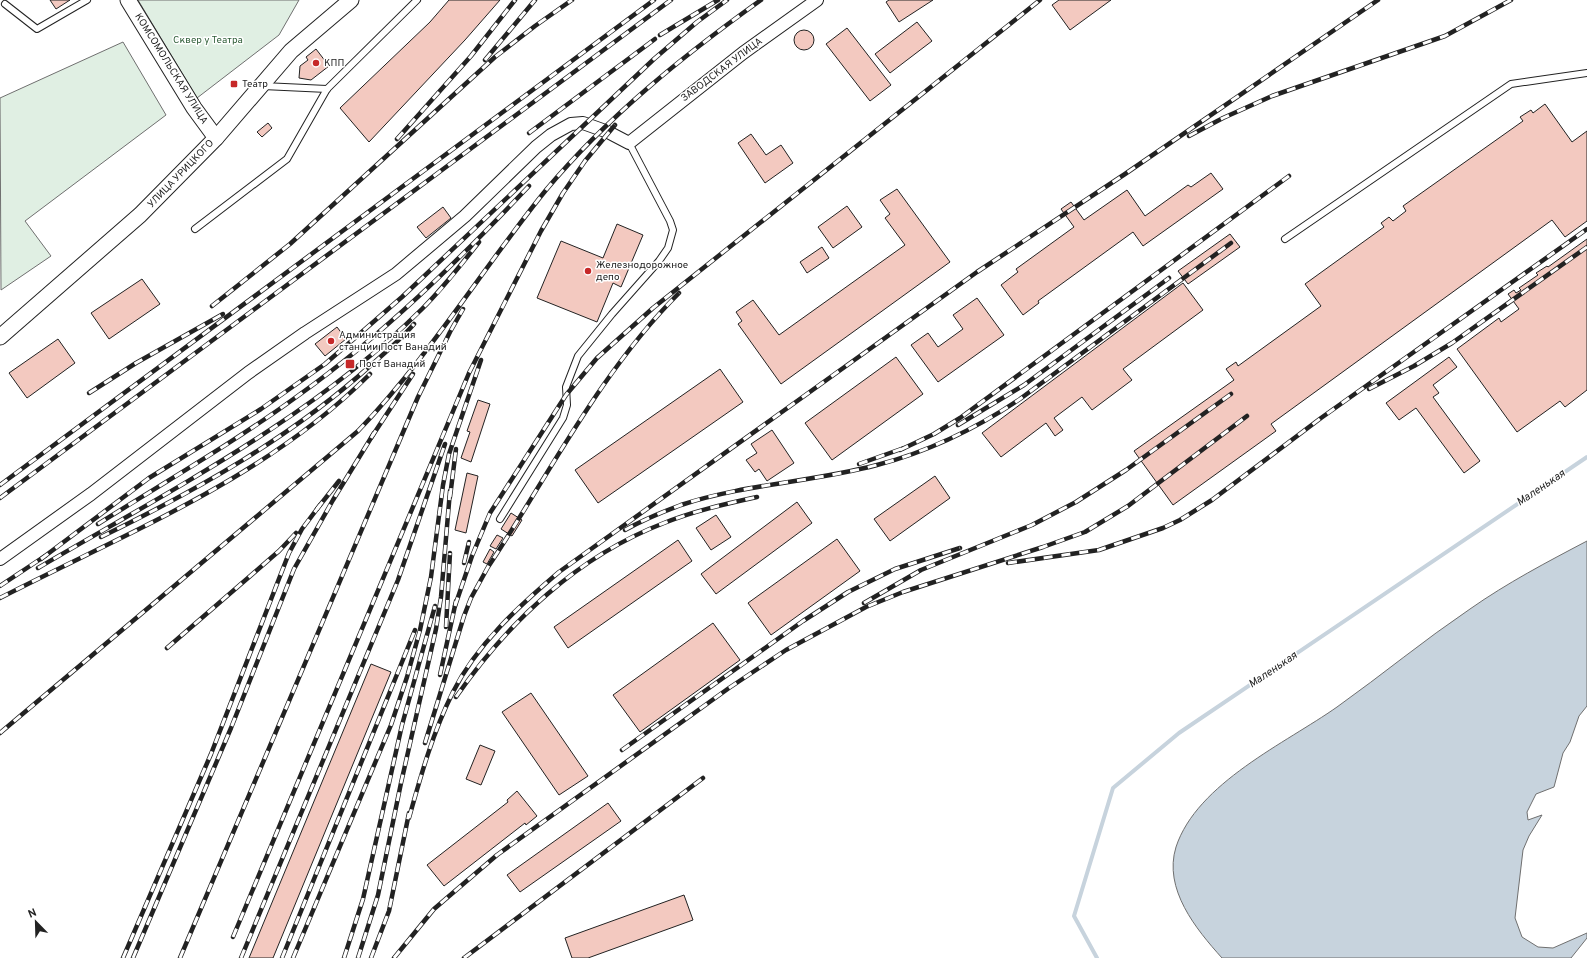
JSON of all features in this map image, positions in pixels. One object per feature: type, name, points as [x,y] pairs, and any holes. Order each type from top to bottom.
[{"type":"street","name":"КОМСОМОЛЬСКАЯ УЛИЦА","points":[[128,0],[194,108],[216,138]]},
{"type":"street","name":"УЛИЦА УРИЦКОГО","points":[[0,337],[140,215],[216,138],[300,42],[351,0]]},
{"type":"street","name":"ЗАВОДСКАЯ УЛИЦА","points":[[628,143],[718,71],[817,0]]},
{"type":"street","points":[[0,559],[91,494],[248,373],[305,333],[396,274],[465,216],[536,147],[551,135],[571,124],[583,123],[608,132],[628,143]]},
{"type":"lane","points":[[2,4],[37,29],[87,0]]},
{"type":"lane","points":[[195,229],[287,159],[327,89],[417,0]]},
{"type":"lane","points":[[1285,239],[1511,84],[1587,73]]},
{"type":"lane","points":[[260,86],[327,89]]},
{"type":"lane","points":[[500,519],[563,418],[567,405],[566,387],[578,356],[612,314],[659,261],[668,248],[672,237],[673,230],[670,220],[628,143]]},
{"type":"green space","name":"Сквер у Театра","points":[[138,0],[299,0],[279,35],[197,98]]},
{"type":"green space","points":[[123,42],[166,115],[25,221],[51,256],[1,290],[0,98]]},
{"type":"shaded area","points":[[1587,541],[1587,706],[1579,716],[1570,742],[1563,753],[1554,787],[1536,794],[1527,812],[1528,820],[1542,815],[1529,836],[1523,850],[1515,918],[1522,937],[1538,947],[1553,948],[1587,933],[1587,938],[1571,958],[1222,958],[1202,934],[1184,907],[1174,878],[1173,863],[1176,847],[1187,824],[1203,803],[1245,766],[1337,707],[1484,599]]},
{"type":"building","points":[[50,0],[70,0],[56,9]]},
{"type":"building","points":[[449,0],[500,0],[465,40],[369,142],[340,108],[430,22]]},
{"type":"building","points":[[889,0],[933,0],[899,22],[886,2]]},
{"type":"building","points":[[1059,0],[1111,0],[1070,30],[1052,5]]},
{"type":"building","points":[[917,22],[932,41],[890,73],[875,54]]},
{"type":"building","points":[[847,28],[891,85],[870,101],[826,44]]},
{"type":"building","points":[[804,30],[811,33],[814,40],[811,47],[804,50],[797,47],[794,40],[797,33]]},
{"type":"building","name":"КПП","points":[[316,49],[329,66],[311,80],[299,78],[300,66],[308,60],[306,57]]},
{"type":"building","points":[[1545,104],[1572,142],[1587,131],[1587,221],[1565,237],[1552,220],[1271,424],[1276,431],[1173,505],[1134,451],[1234,380],[1226,369],[1236,362],[1238,366],[1321,306],[1305,284],[1384,227],[1381,223],[1389,217],[1393,221],[1406,211],[1403,206],[1523,121],[1520,117],[1531,110],[1533,113]]},
{"type":"building","points":[[268,123],[272,128],[262,137],[257,132]]},
{"type":"building","points":[[751,134],[766,155],[781,145],[793,163],[765,183],[738,143]]},
{"type":"building","points":[[1211,173],[1223,189],[1143,246],[1133,232],[1038,301],[1039,303],[1023,315],[1001,285],[1018,272],[1016,269],[1074,227],[1061,209],[1071,202],[1084,220],[1127,190],[1145,216],[1188,185],[1191,187]]},
{"type":"building","points":[[897,189],[950,262],[781,384],[738,324],[742,321],[736,312],[753,300],[779,335],[905,245],[885,218],[890,214],[880,200]]},
{"type":"building","points":[[847,206],[862,227],[833,248],[818,227]]},
{"type":"building","points":[[443,207],[451,218],[426,238],[417,227]]},
{"type":"building","name":"Железнодорожное депо","points":[[617,224],[643,235],[621,287],[613,283],[597,322],[537,298],[561,241],[603,258]]},
{"type":"building","points":[[1230,234],[1240,247],[1188,284],[1178,271]]},
{"type":"building","points":[[1587,239],[1587,390],[1565,407],[1560,401],[1517,432],[1457,349],[1499,318],[1501,322],[1519,309],[1508,294],[1514,290],[1516,293],[1521,290],[1519,288],[1538,275],[1536,273],[1547,266],[1548,267]]},
{"type":"building","points":[[822,247],[829,258],[807,273],[800,262]]},
{"type":"building","points":[[142,279],[160,304],[109,339],[91,313]]},
{"type":"building","points":[[1183,283],[1203,310],[1123,369],[1132,380],[1092,410],[1082,397],[1054,418],[1063,430],[1055,436],[1046,423],[1001,457],[982,433]]},
{"type":"building","points":[[977,298],[1004,335],[938,382],[911,345],[928,333],[938,347],[963,329],[953,315]]},
{"type":"building","name":"Администрация станции Пост Ванадий","points":[[337,327],[346,339],[325,356],[315,344]]},
{"type":"building","points":[[58,339],[75,363],[27,398],[9,373]]},
{"type":"building","points":[[896,357],[923,394],[832,460],[805,423]]},
{"type":"building","points":[[1449,357],[1457,367],[1433,385],[1439,393],[1433,397],[1480,461],[1464,473],[1416,408],[1399,420],[1386,403]]},
{"type":"building","points":[[720,369],[743,402],[598,503],[575,470]]},
{"type":"building","points":[[478,400],[490,404],[471,462],[461,458],[470,432],[467,431]]},
{"type":"building","points":[[772,430],[794,463],[767,481],[759,469],[755,472],[746,460],[757,453],[751,444]]},
{"type":"building","points":[[467,473],[478,476],[466,533],[455,530]]},
{"type":"building","points":[[935,476],[950,498],[890,541],[874,519]]},
{"type":"building","points":[[797,502],[812,523],[716,594],[701,574]]},
{"type":"building","points":[[511,513],[522,520],[512,536],[501,529]]},
{"type":"building","points":[[716,515],[731,537],[711,550],[696,528]]},
{"type":"building","points":[[497,535],[503,538],[496,549],[490,546]]},
{"type":"building","points":[[837,539],[860,571],[771,635],[748,603]]},
{"type":"building","points":[[678,540],[692,561],[568,648],[554,627]]},
{"type":"building","points":[[490,549],[494,552],[487,564],[483,562]]},
{"type":"building","points":[[713,623],[740,660],[640,732],[613,695]]},
{"type":"building","points":[[371,664],[391,672],[273,958],[249,958]]},
{"type":"building","points":[[531,693],[588,776],[559,795],[502,712]]},
{"type":"building","points":[[480,745],[495,751],[481,785],[466,779]]},
{"type":"building","points":[[517,791],[537,816],[526,825],[525,823],[444,886],[427,865],[508,802],[507,800]]},
{"type":"building","points":[[608,803],[621,821],[520,892],[507,875]]},
{"type":"building","points":[[684,895],[693,920],[588,958],[572,958],[565,938]]},
{"type":"waterway","name":"Маленькая","points":[[1097,958],[1074,916],[1113,788],[1179,733],[1587,457]]},
{"type":"railway","points":[[397,139],[471,56],[515,0]]},
{"type":"railway","points":[[485,60],[535,0]]},
{"type":"railway","points":[[212,306],[290,244],[495,57],[572,0]]},
{"type":"railway","points":[[0,485],[654,0]]},
{"type":"railway","points":[[0,498],[671,0]]},
{"type":"railway","points":[[660,35],[718,0]]},
{"type":"railway","points":[[41,559],[149,478],[261,409],[325,364],[402,297],[654,59],[697,22],[727,0]]},
{"type":"railway","points":[[0,733],[358,431],[384,403],[432,343],[522,220],[546,190],[594,137],[675,65],[761,0]]},
{"type":"railway","points":[[455,606],[472,556],[490,513],[566,395],[597,358],[653,308],[1040,0]]},
{"type":"railway","points":[[409,818],[433,738],[453,692],[463,674],[487,642],[514,612],[559,572],[977,272],[1125,174],[1378,0]]},
{"type":"railway","points":[[1189,136],[1223,118],[1272,96],[1445,36],[1511,0]]},
{"type":"railway","points":[[529,133],[655,39]]},
{"type":"railway","points":[[233,937],[469,373],[541,231],[563,193],[585,161],[615,125]]},
{"type":"railway","points":[[900,450],[934,434],[960,418],[1289,176]]},
{"type":"railway","points":[[98,524],[250,429],[330,372],[360,348],[419,296],[475,242],[529,186]]},
{"type":"railway","points":[[1008,563],[1099,550],[1163,528],[1180,520],[1212,500],[1321,418],[1587,229]]},
{"type":"railway","points":[[38,568],[189,481],[239,450],[334,384],[379,348],[422,309],[445,285],[479,242]]},
{"type":"railway","points":[[625,530],[667,510],[705,498],[729,492],[853,471],[896,460],[951,438],[987,420],[1020,399],[1231,243]]},
{"type":"railway","points":[[1369,389],[1414,366],[1452,343],[1587,247]]},
{"type":"railway","points":[[958,425],[1024,385],[1169,278]]},
{"type":"railway","points":[[425,743],[464,616],[471,598],[488,567],[600,390],[624,356],[679,293]]},
{"type":"railway","points":[[180,958],[418,397],[463,309]]},
{"type":"railway","points":[[89,393],[136,363],[223,314]]},
{"type":"railway","points":[[101,537],[172,501],[242,461],[275,439],[339,392],[387,351],[414,324]]},
{"type":"railway","points":[[293,958],[391,725],[407,677],[420,630],[431,577],[443,485],[449,454],[481,360]]},
{"type":"railway","points":[[0,598],[146,526],[241,473],[286,444],[329,411],[370,374]]},
{"type":"railway","points":[[371,438],[413,374]]},
{"type":"railway","points":[[864,603],[921,570],[1032,525],[1076,502],[1126,470],[1231,394]]},
{"type":"railway","points":[[394,958],[434,909],[497,855],[729,688],[786,650],[866,607],[903,592],[1085,532],[1128,506],[1247,416]]},
{"type":"railway","points":[[133,958],[231,728],[294,569],[333,500],[374,433]]},
{"type":"railway","points":[[241,958],[398,580],[445,444]]},
{"type":"railway","points":[[859,464],[904,448]]},
{"type":"railway","points":[[450,497],[456,449]]},
{"type":"railway","points":[[317,509],[339,481]]},
{"type":"railway","points":[[358,958],[378,895],[401,783],[436,629],[441,597],[450,491]]},
{"type":"railway","points":[[456,697],[476,669],[498,643],[547,594],[574,573],[633,537],[664,523],[710,508],[757,497]]},
{"type":"railway","points":[[123,958],[211,754],[289,553],[302,529],[320,505]]},
{"type":"railway","points":[[167,648],[279,551],[296,533]]},
{"type":"railway","points":[[464,563],[469,542]]},
{"type":"railway","points":[[622,750],[803,621],[848,592],[895,569],[960,548]]},
{"type":"railway","points":[[446,627],[450,553]]},
{"type":"railway","points":[[0,586],[45,556]]},
{"type":"railway","points":[[440,675],[456,601]]},
{"type":"railway","points":[[344,958],[363,899],[402,725],[435,606]]},
{"type":"railway","points":[[282,958],[415,630]]},
{"type":"railway","points":[[464,958],[703,778]]},
{"type":"railway","points":[[371,958],[389,911],[409,813]]},
{"type":"place","name":"КПП","points":[[316,63]]},
{"type":"place","name":"Театр","points":[[234,84]]},
{"type":"place","name":"Железнодорожное депо","points":[[588,271]]},
{"type":"place","name":"Администрация станции Пост Ванадий","points":[[331,341]]},
{"type":"place","name":"Пост Ванадий","points":[[350,364]]}]
